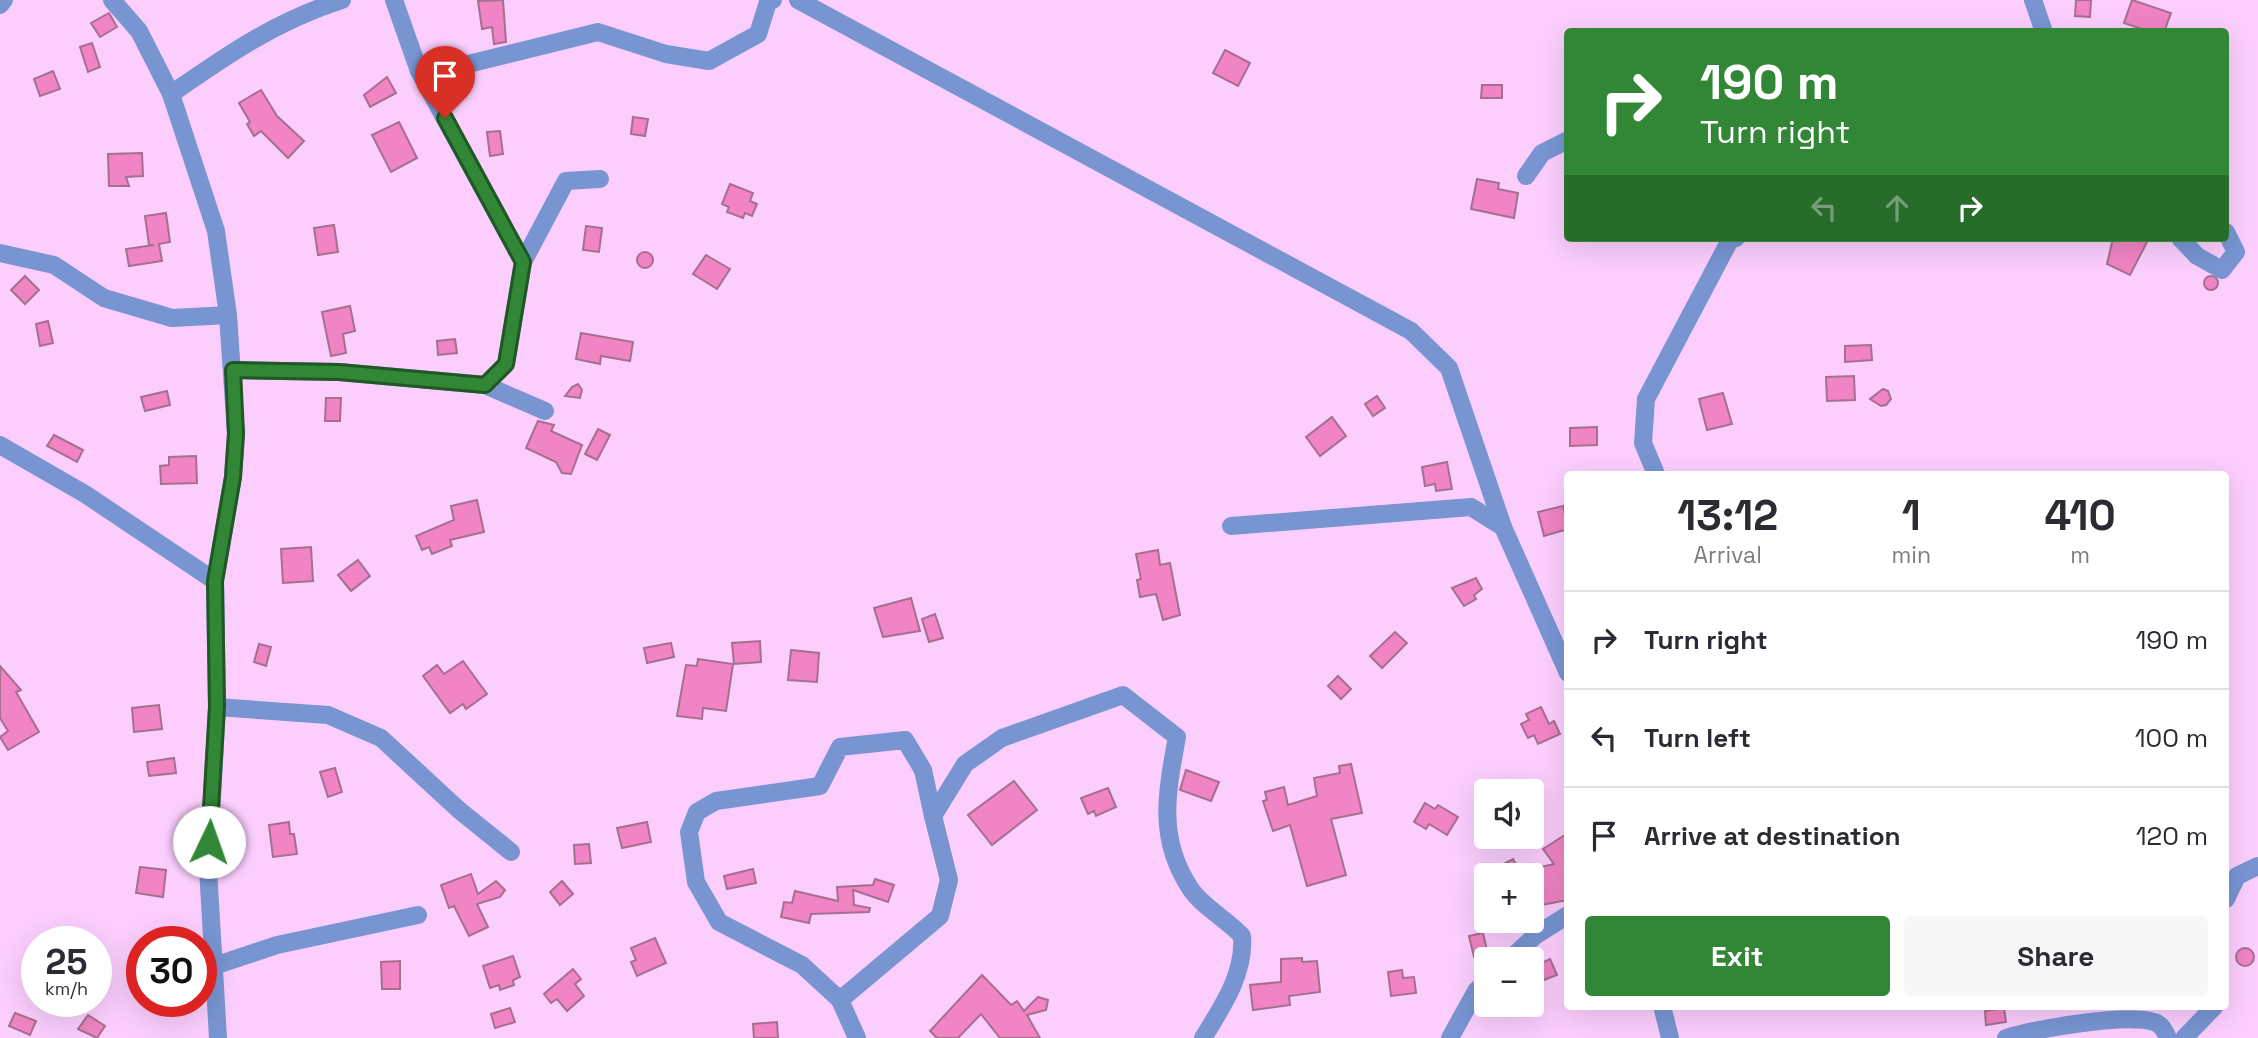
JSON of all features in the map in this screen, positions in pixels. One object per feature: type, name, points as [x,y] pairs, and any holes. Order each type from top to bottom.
[{"type":"street","points":[[0,5],[4,0]]},
{"type":"street","points":[[112,0],[139,31],[171,94],[216,232],[228,315],[236,434],[233,477],[215,581],[217,707],[208,869],[212,926]]},
{"type":"street","points":[[171,94],[254,37],[314,9],[342,0]]},
{"type":"street","points":[[394,0],[419,71],[523,262]]},
{"type":"street","points":[[419,71],[456,67],[598,33],[666,54],[709,61],[758,34],[768,2],[773,0]]},
{"type":"street","points":[[798,0],[1411,331],[1449,368],[1503,527],[1564,664]]},
{"type":"street","points":[[2033,0],[2043,28]]},
{"type":"street","points":[[1525,176],[1542,153],[1564,142]]},
{"type":"street","points":[[485,385],[506,364],[523,262],[566,181],[600,179]]},
{"type":"street","points":[[2184,242],[2196,256],[2222,270],[2236,252],[2229,233]]},
{"type":"street","points":[[1655,471],[1643,443],[1646,399],[1730,242]]},
{"type":"street","points":[[0,253],[54,265],[104,298],[172,318],[228,315]]},
{"type":"street","points":[[233,370],[339,372],[485,385],[545,411]]},
{"type":"street","points":[[0,446],[85,494],[215,581]]},
{"type":"street","points":[[1231,526],[1471,507],[1503,527]]},
{"type":"street","points":[[933,816],[965,764],[1002,738],[1123,695],[1177,737],[1165,800],[1170,847],[1191,890],[1242,936],[1243,954],[1227,999],[1203,1038]]},
{"type":"street","points":[[217,707],[328,715],[381,738],[459,810],[512,852]]},
{"type":"street","points":[[839,1000],[940,916],[949,880],[923,770],[905,740],[840,747],[820,786],[716,801],[697,811],[689,832],[696,882],[719,922],[802,965],[839,1000],[857,1038]]},
{"type":"street","points":[[2229,893],[2237,876],[2258,866]]},
{"type":"street","points":[[217,965],[277,945],[418,915]]},
{"type":"street","points":[[1523,947],[1536,935],[1564,918]]},
{"type":"street","points":[[1450,1038],[1474,995]]},
{"type":"street","points":[[1663,1010],[1670,1038]]},
{"type":"street","points":[[2185,1038],[2211,1010]]},
{"type":"street","points":[[217,1017],[218,1038]]},
{"type":"street","points":[[2006,1038],[2069,1026],[2128,1020],[2154,1022],[2162,1026],[2168,1038]]},
{"type":"building","points":[[503,0],[506,42],[494,44],[492,27],[482,29],[478,1]]},
{"type":"building","points":[[2076,0],[2091,0],[2090,17],[2075,16]]},
{"type":"building","points":[[2132,0],[2171,13],[2165,28],[2138,28],[2124,23]]},
{"type":"building","points":[[109,13],[117,27],[100,37],[91,23]]},
{"type":"building","points":[[92,43],[100,67],[88,72],[80,47]]},
{"type":"building","points":[[1225,50],[1250,63],[1238,86],[1213,73]]},
{"type":"building","points":[[53,71],[60,89],[40,96],[34,79]]},
{"type":"building","points":[[387,77],[396,93],[370,107],[364,95]]},
{"type":"building","points":[[1482,85],[1502,85],[1502,98],[1481,98]]},
{"type":"building","points":[[261,90],[277,116],[304,141],[288,158],[261,131],[254,136],[247,124],[250,122],[239,103]]},
{"type":"building","points":[[633,117],[648,119],[645,136],[631,134]]},
{"type":"building","points":[[399,122],[417,158],[391,172],[372,135]]},
{"type":"building","points":[[500,131],[503,154],[490,156],[487,132]]},
{"type":"building","points":[[142,153],[143,176],[126,177],[129,186],[109,186],[108,154]]},
{"type":"building","points":[[1477,179],[1499,183],[1498,189],[1518,193],[1514,218],[1471,209]]},
{"type":"building","points":[[730,184],[753,193],[750,201],[757,204],[752,216],[745,213],[743,218],[727,212],[729,207],[722,204]]},
{"type":"building","points":[[166,213],[170,242],[159,244],[162,261],[129,266],[126,249],[154,245],[149,245],[145,216]]},
{"type":"building","points":[[334,225],[338,252],[318,255],[314,228]]},
{"type":"building","points":[[586,226],[602,228],[599,252],[583,250]]},
{"type":"building","points":[[2112,242],[2147,242],[2130,275],[2107,264]]},
{"type":"building","points":[[645,252],[651,254],[651,266],[645,268],[639,266],[637,260],[639,254]]},
{"type":"building","points":[[706,255],[730,269],[717,289],[693,274]]},
{"type":"building","points":[[25,276],[39,290],[25,304],[11,290]]},
{"type":"building","points":[[2211,276],[2216,278],[2216,288],[2211,290],[2206,288],[2204,283],[2206,278]]},
{"type":"building","points":[[350,306],[355,331],[343,334],[346,353],[331,356],[322,312]]},
{"type":"building","points":[[48,321],[53,343],[40,346],[36,324]]},
{"type":"building","points":[[581,333],[633,342],[630,361],[601,356],[600,364],[576,359]]},
{"type":"building","points":[[455,339],[457,353],[438,355],[437,341]]},
{"type":"building","points":[[1871,345],[1872,360],[1845,362],[1845,346]]},
{"type":"building","points":[[1854,376],[1855,400],[1827,401],[1826,377]]},
{"type":"building","points":[[578,384],[582,390],[580,398],[565,396],[572,387]]},
{"type":"building","points":[[1883,389],[1888,391],[1891,399],[1881,406],[1870,399]]},
{"type":"building","points":[[167,391],[170,405],[145,411],[141,397]]},
{"type":"building","points":[[1723,393],[1732,424],[1707,430],[1699,399]]},
{"type":"building","points":[[1377,396],[1385,408],[1373,416],[1365,404]]},
{"type":"building","points":[[326,398],[341,398],[340,421],[325,421]]},
{"type":"building","points":[[1332,417],[1346,436],[1320,456],[1306,437]]},
{"type":"building","points":[[538,421],[554,425],[551,431],[582,445],[571,474],[562,473],[556,462],[526,448]]},
{"type":"building","points":[[1597,427],[1597,445],[1570,446],[1570,428]]},
{"type":"building","points":[[598,429],[610,435],[597,460],[585,454]]},
{"type":"building","points":[[54,435],[83,450],[77,462],[47,446]]},
{"type":"building","points":[[196,456],[197,483],[161,484],[160,466],[169,465],[169,457]]},
{"type":"building","points":[[1447,462],[1452,489],[1436,491],[1435,484],[1425,486],[1422,467]]},
{"type":"building","points":[[477,500],[484,532],[450,540],[452,546],[432,554],[429,547],[422,550],[416,536],[454,520],[451,506]]},
{"type":"building","points":[[1563,506],[1564,530],[1544,536],[1538,512]]},
{"type":"building","points":[[311,547],[313,581],[283,583],[281,549]]},
{"type":"building","points":[[1158,550],[1160,565],[1170,563],[1180,615],[1163,620],[1156,594],[1140,597],[1137,580],[1141,579],[1136,554]]},
{"type":"building","points":[[358,560],[370,576],[351,591],[338,575]]},
{"type":"building","points":[[1476,578],[1482,589],[1474,595],[1476,599],[1464,606],[1452,588]]},
{"type":"building","points":[[911,598],[920,631],[883,637],[874,608]]},
{"type":"building","points":[[935,614],[943,638],[929,642],[922,619]]},
{"type":"building","points":[[1395,632],[1407,643],[1382,668],[1370,656]]},
{"type":"building","points":[[760,641],[761,662],[734,664],[732,643]]},
{"type":"building","points":[[671,643],[674,657],[647,663],[644,648]]},
{"type":"building","points":[[259,644],[271,647],[266,666],[254,662]]},
{"type":"building","points":[[791,650],[819,653],[817,682],[788,680]]},
{"type":"building","points":[[698,659],[733,664],[726,711],[703,708],[702,719],[677,716],[686,665],[697,666]]},
{"type":"building","points":[[463,661],[487,694],[466,709],[463,704],[450,713],[423,676],[437,665],[444,674]]},
{"type":"building","points":[[0,666],[21,690],[16,692],[39,732],[8,750],[0,737],[8,731],[0,718]]},
{"type":"building","points":[[1338,676],[1351,689],[1341,699],[1328,686]]},
{"type":"building","points":[[159,705],[162,729],[134,732],[132,708]]},
{"type":"building","points":[[1541,707],[1549,724],[1554,721],[1560,734],[1538,744],[1534,735],[1528,738],[1521,724],[1529,720],[1526,714]]},
{"type":"building","points":[[174,758],[176,773],[149,776],[147,762]]},
{"type":"building","points":[[1351,764],[1362,813],[1331,819],[1346,875],[1307,886],[1290,825],[1273,831],[1263,801],[1267,800],[1265,792],[1284,787],[1288,805],[1317,796],[1314,778],[1340,773],[1339,766]]},
{"type":"building","points":[[335,768],[342,792],[328,797],[320,772]]},
{"type":"building","points":[[1186,770],[1219,782],[1211,801],[1180,790]]},
{"type":"building","points":[[1014,781],[1037,810],[992,845],[968,815]]},
{"type":"building","points":[[1108,788],[1116,807],[1096,816],[1094,811],[1088,814],[1081,798]]},
{"type":"building","points":[[1425,803],[1435,809],[1438,805],[1458,817],[1447,835],[1429,824],[1426,829],[1414,822]]},
{"type":"building","points":[[289,822],[297,854],[273,857],[269,825]]},
{"type":"building","points":[[647,822],[651,842],[622,848],[617,828]]},
{"type":"building","points":[[1564,836],[1564,901],[1544,905],[1544,866],[1554,864],[1543,849]]},
{"type":"building","points":[[589,844],[591,863],[575,864],[574,845]]},
{"type":"building","points":[[140,867],[166,870],[163,897],[136,893]]},
{"type":"building","points":[[753,869],[756,883],[727,889],[724,876]]},
{"type":"building","points":[[471,874],[478,894],[496,881],[505,890],[500,897],[477,904],[488,927],[469,936],[454,906],[449,908],[441,885]]},
{"type":"building","points":[[875,879],[894,885],[888,902],[853,890],[854,905],[870,908],[869,912],[811,914],[809,923],[781,917],[784,902],[792,903],[795,891],[838,901],[837,887],[873,885]]},
{"type":"building","points":[[562,881],[573,894],[560,905],[550,892]]},
{"type":"building","points":[[1483,933],[1486,947],[1474,947],[1474,957],[1469,936]]},
{"type":"building","points":[[655,938],[666,963],[637,976],[631,962],[636,960],[631,948]]},
{"type":"building","points":[[2241,948],[2249,948],[2254,957],[2252,964],[2241,966],[2236,961],[2236,953]]},
{"type":"building","points":[[513,956],[520,977],[513,980],[514,985],[500,990],[499,985],[490,988],[483,966]]},
{"type":"building","points":[[1302,958],[1302,962],[1317,961],[1320,992],[1289,996],[1290,1005],[1253,1010],[1250,985],[1281,982],[1281,959]]},
{"type":"building","points":[[1550,959],[1557,975],[1544,980],[1544,962]]},
{"type":"building","points":[[400,961],[400,989],[382,989],[381,962]]},
{"type":"building","points":[[573,969],[581,979],[575,984],[584,996],[567,1011],[557,999],[551,1003],[544,994]]},
{"type":"building","points":[[1402,970],[1403,978],[1414,977],[1416,993],[1391,996],[1388,972]]},
{"type":"building","points":[[982,975],[1011,1005],[1017,1001],[1024,1011],[1038,997],[1048,1000],[1046,1010],[1027,1015],[1040,1038],[1000,1038],[981,1014],[958,1038],[937,1038],[930,1031]]},
{"type":"building","points":[[510,1008],[515,1022],[495,1028],[491,1014]]},
{"type":"building","points":[[2004,1010],[2006,1022],[1986,1025],[1985,1011]]},
{"type":"building","points":[[15,1013],[36,1021],[30,1035],[9,1026]]},
{"type":"building","points":[[87,1017],[105,1026],[97,1038],[78,1029]]},
{"type":"building","points":[[777,1022],[778,1038],[754,1038],[753,1024]]},
{"type":"route","points":[[209,842],[217,707],[215,581],[233,477],[236,434],[233,370],[339,372],[485,385],[506,364],[523,262],[445,118]]}]
